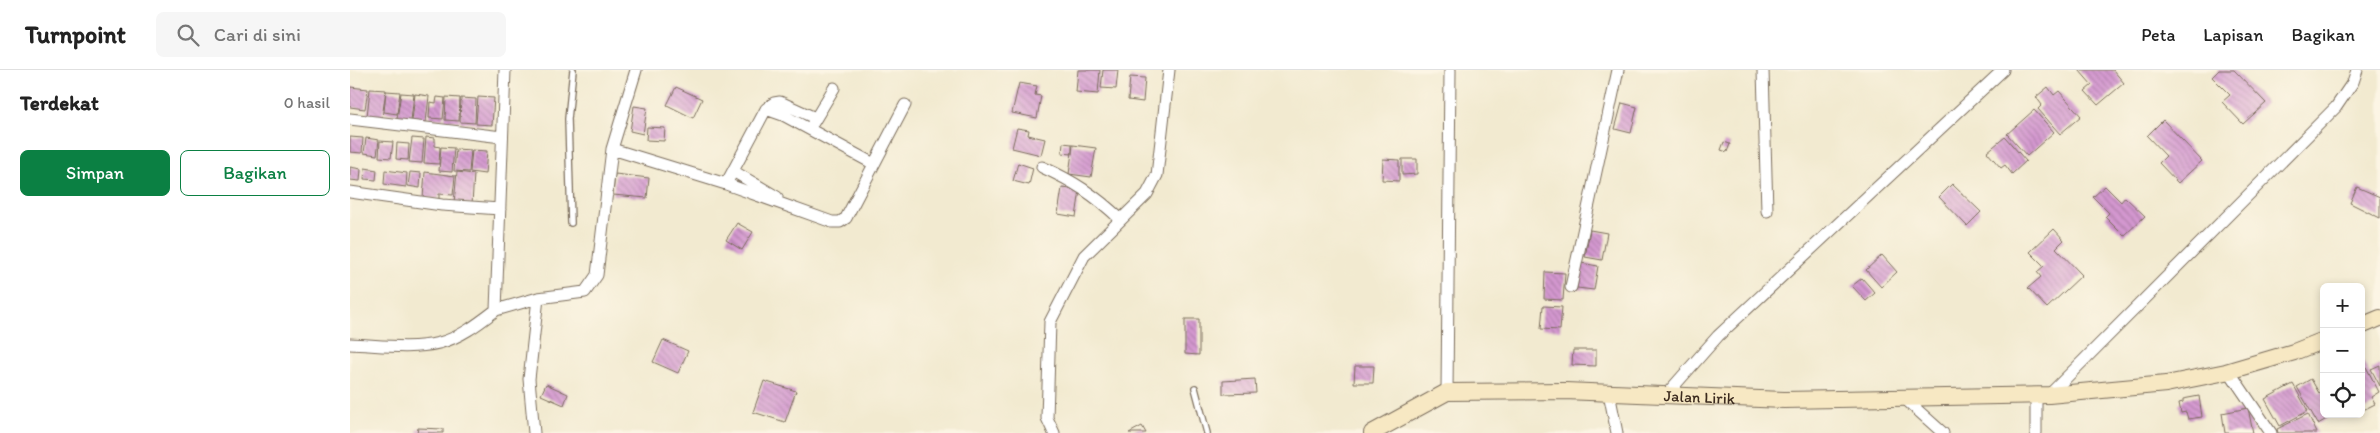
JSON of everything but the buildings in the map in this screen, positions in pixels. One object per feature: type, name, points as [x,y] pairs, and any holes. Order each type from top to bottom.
[{"type":"main road","points":[[2365,324],[2380,318]]},
{"type":"main road","name":"Jalan Lirik","points":[[1372,433],[1446,392],[1609,393],[1784,400],[2042,395],[2166,384],[2229,371],[2294,352],[2320,342]]},
{"type":"street","points":[[496,310],[505,70]]},
{"type":"street","points":[[350,344],[413,346],[440,343],[472,329],[496,310],[538,298],[585,292],[597,275],[612,149],[636,70]]},
{"type":"street","points":[[1054,433],[1047,418],[1050,322],[1084,256],[1147,194],[1157,175],[1169,70]]},
{"type":"street","points":[[1446,392],[1450,70]]},
{"type":"street","points":[[1571,287],[1618,70]]},
{"type":"street","points":[[1763,70],[1767,211]]},
{"type":"street","points":[[1666,395],[1718,336],[2003,70]]},
{"type":"street","points":[[2036,433],[2042,395],[2336,107],[2353,82],[2357,70]]},
{"type":"street","points":[[809,128],[834,88]]},
{"type":"street","points":[[726,184],[766,109],[774,103],[780,102],[815,118]]},
{"type":"street","points":[[612,149],[726,184],[832,222],[840,222],[846,218],[905,105]]},
{"type":"street","points":[[766,109],[809,128],[874,164]]},
{"type":"street","points":[[350,118],[502,137]]},
{"type":"street","points":[[1042,167],[1071,180],[1098,197],[1120,219]]},
{"type":"street","points":[[733,171],[796,209]]},
{"type":"street","points":[[350,192],[442,205],[500,209]]},
{"type":"street","points":[[534,433],[530,379],[538,298]]},
{"type":"street","points":[[2229,371],[2271,433]]},
{"type":"street","points":[[1609,393],[1617,433]]},
{"type":"street","points":[[1904,398],[1943,433]]},
{"type":"lane","points":[[571,223],[568,119],[573,70]]},
{"type":"lane","points":[[1195,388],[1207,433]]}]
